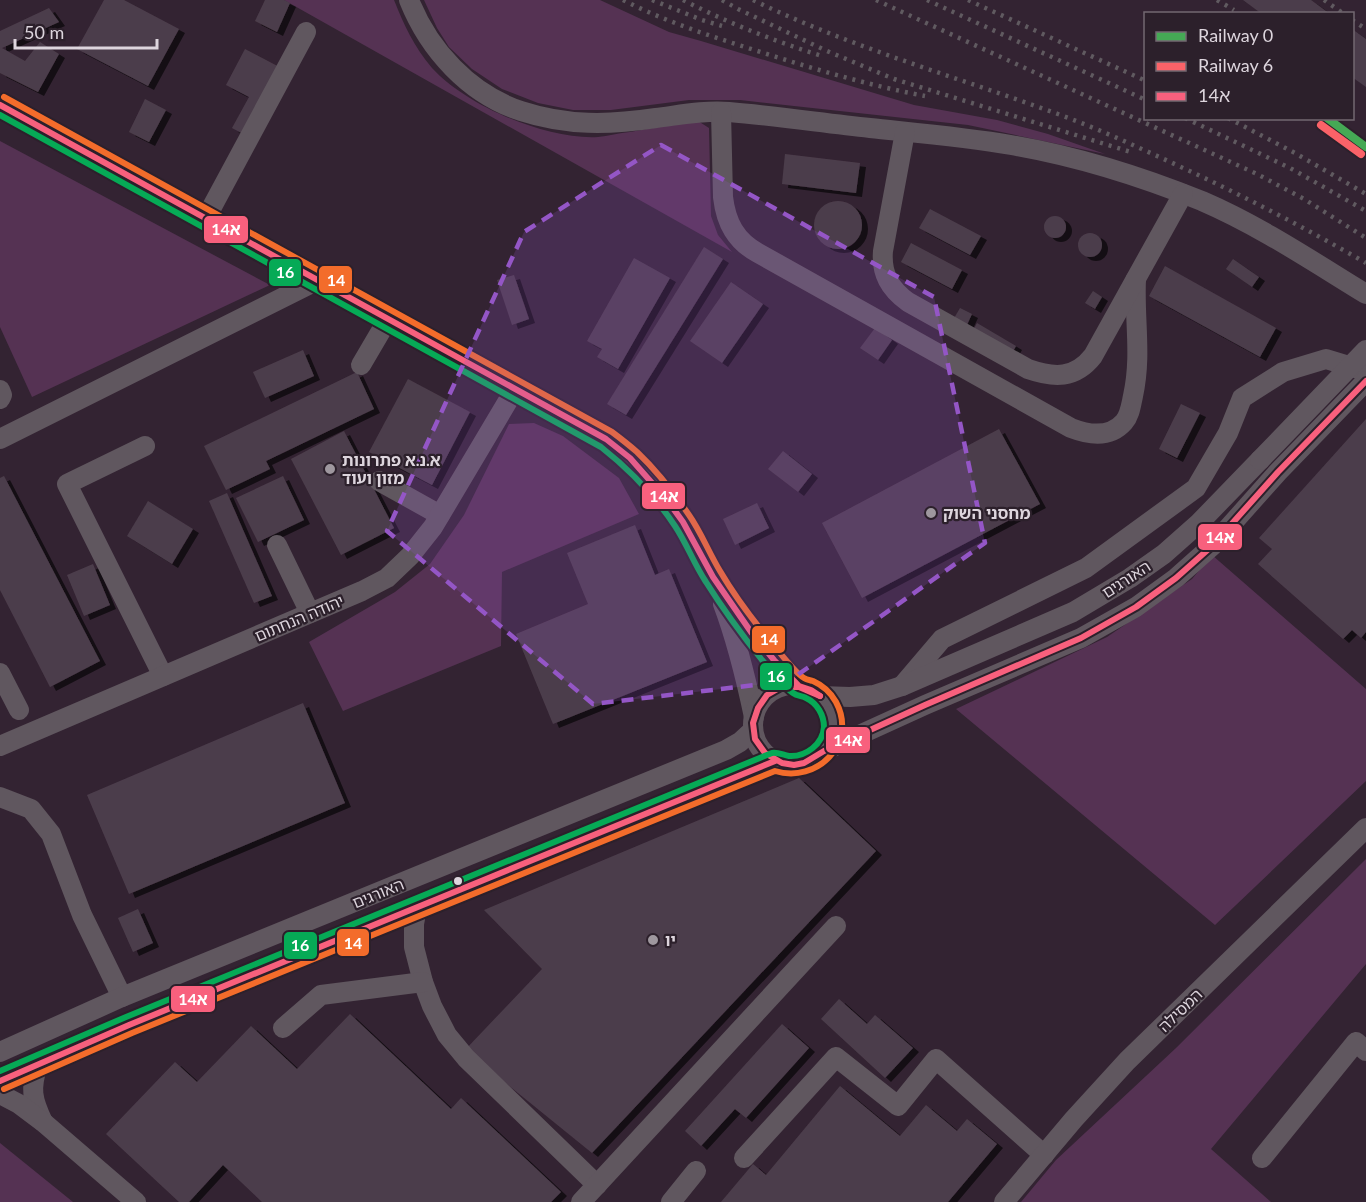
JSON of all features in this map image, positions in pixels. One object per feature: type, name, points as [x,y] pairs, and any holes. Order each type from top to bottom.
[{"type":"street","points":[[409,0],[414,14],[429,39],[447,61],[467,81],[491,97],[518,110],[548,119],[582,123],[617,123],[721,112],[977,140],[1046,152],[1112,169],[1184,194],[1223,211],[1261,230],[1366,294]]},
{"type":"street","points":[[206,218],[306,32]]},
{"type":"street","points":[[0,105],[606,439],[648,476],[683,522],[713,577],[751,632],[799,686]]},
{"type":"street","points":[[721,112],[725,211],[732,230],[746,245],[758,254],[1065,426],[1085,432],[1105,433],[1118,428],[1128,416],[1138,362],[1136,279]]},
{"type":"street","points":[[905,132],[883,257],[884,271],[889,284],[908,302],[1028,369],[1044,374],[1059,375],[1078,370],[1094,356],[1184,194]]},
{"type":"street","points":[[0,439],[318,280]]},
{"type":"street","points":[[361,364],[388,319]]},
{"type":"street","name":"האורגים","points":[[820,696],[850,698],[874,695],[902,686],[1073,612],[1130,578],[1164,554],[1199,523],[1366,350]]},
{"type":"street","points":[[902,686],[942,639],[1086,568],[1196,488],[1228,433],[1242,398],[1283,372],[1326,358],[1366,371]]},
{"type":"street","name":"האורגים","points":[[824,751],[1081,638],[1136,607],[1176,578],[1212,546],[1278,472],[1366,381]]},
{"type":"street","name":"יהודה הנחתום","points":[[0,746],[362,591],[387,578],[410,556],[434,527],[515,389]]},
{"type":"street","points":[[0,390],[2,395],[0,399]]},
{"type":"street","points":[[145,446],[67,484],[163,676]]},
{"type":"street","points":[[379,481],[440,515]]},
{"type":"street","points":[[277,545],[310,613]]},
{"type":"street","points":[[713,577],[733,631],[746,678],[753,724],[757,742],[764,753],[775,761],[787,765],[801,764],[824,751],[833,729],[828,706],[820,696],[799,686],[776,689],[766,696],[758,705],[753,724]]},
{"type":"street","points":[[0,673],[19,710]]},
{"type":"street","name":"האורגים","points":[[0,1052],[122,997],[726,750],[740,742],[753,724]]},
{"type":"street","name":"האורגים","points":[[0,1081],[574,842],[775,761]]},
{"type":"street","points":[[0,797],[31,809],[51,834],[82,915],[122,997]]},
{"type":"street","name":"המסילה","points":[[1004,1202],[1074,1119],[1127,1061],[1366,828]]},
{"type":"street","points":[[417,908],[414,947],[423,982],[447,1035],[465,1059],[597,1185]]},
{"type":"street","points":[[379,923],[398,933],[414,947]]},
{"type":"street","points":[[581,1202],[836,926]]},
{"type":"street","points":[[283,1028],[321,994],[423,982]]},
{"type":"street","points":[[1262,1158],[1356,1042],[1366,1051]]},
{"type":"street","points":[[744,1158],[836,1057],[898,1106],[936,1059],[1044,1155]]},
{"type":"street","points":[[38,1064],[33,1083],[33,1094],[35,1105],[43,1122]]},
{"type":"street","points":[[0,1094],[19,1104],[43,1122],[136,1202]]},
{"type":"street","points":[[671,1202],[696,1172]]},
{"type":"highlighted area","points":[[661,145],[934,297],[985,543],[789,681],[593,704],[387,531],[524,232]]},
{"type":"shaded area","points":[[0,0],[1366,0],[1366,1202],[0,1202]]},
{"type":"shaded area","points":[[284,0],[394,0],[420,52],[447,82],[486,107],[532,127],[555,133],[598,137],[698,121],[709,128],[711,216],[718,235],[732,252]]},
{"type":"shaded area","points":[[424,0],[600,0],[669,32],[914,105],[997,120],[1048,134],[1105,154],[968,125],[740,100],[689,100],[611,110],[573,110],[538,103],[502,89],[472,69],[449,47]]},
{"type":"shaded area","points":[[0,141],[270,285],[32,397],[0,327]]},
{"type":"shaded area","points":[[534,423],[563,436],[619,478],[639,514],[502,572],[501,646],[343,711],[309,642],[395,592],[430,564],[464,515],[509,424]]},
{"type":"shaded area","points":[[1212,555],[1366,689],[1366,781],[1215,925],[956,709],[1107,637],[1192,579]]},
{"type":"shaded area","points":[[1366,859],[1366,964],[1211,1149],[1271,1202],[1021,1202],[1056,1160],[1176,1048]]},
{"type":"shaded area","points":[[0,1143],[73,1202],[0,1202]]},
{"type":"building","points":[[104,0],[124,0],[179,29],[148,86],[77,49]]},
{"type":"building","points":[[265,0],[284,0],[290,3],[277,32],[255,21]]},
{"type":"building","points":[[1243,0],[1311,0],[1327,12],[1259,12]]},
{"type":"building","points":[[49,8],[59,22],[2,48],[25,61],[40,42],[59,54],[38,92],[0,73],[0,31]]},
{"type":"building","points":[[1354,30],[1366,39],[1366,87],[1354,78]]},
{"type":"building","points":[[245,49],[285,70],[249,137],[232,128],[249,97],[226,85]]},
{"type":"building","points":[[145,99],[166,110],[149,142],[129,132]]},
{"type":"building","points":[[785,154],[860,163],[856,193],[782,184]]},
{"type":"building","points":[[833,201],[843,201],[858,211],[862,225],[858,239],[852,245],[843,249],[833,249],[818,239],[814,230],[814,220],[824,205]]},
{"type":"building","points":[[930,209],[981,236],[970,255],[919,228]]},
{"type":"building","points":[[1055,216],[1063,219],[1066,227],[1063,235],[1055,238],[1047,235],[1044,227],[1047,219]]},
{"type":"building","points":[[1090,233],[1098,237],[1102,245],[1098,253],[1090,257],[1082,253],[1078,245],[1082,237]]},
{"type":"building","points":[[911,243],[962,270],[952,289],[901,262]]},
{"type":"building","points":[[704,247],[723,259],[626,415],[607,404]]},
{"type":"building","points":[[634,258],[670,278],[618,369],[597,357],[602,349],[587,341]]},
{"type":"building","points":[[1233,259],[1259,277],[1252,287],[1226,269]]},
{"type":"building","points":[[1165,266],[1276,328],[1260,357],[1149,296]]},
{"type":"building","points":[[514,275],[529,319],[512,325],[497,280]]},
{"type":"building","points":[[731,282],[763,304],[722,363],[690,341]]},
{"type":"building","points":[[1093,291],[1102,297],[1095,309],[1085,303]]},
{"type":"building","points":[[960,308],[972,314],[966,327],[953,320]]},
{"type":"building","points":[[977,323],[1016,346],[1010,357],[971,334]]},
{"type":"building","points":[[875,328],[892,340],[878,360],[860,348]]},
{"type":"building","points":[[303,350],[314,376],[265,398],[253,372]]},
{"type":"building","points":[[357,372],[374,409],[266,461],[270,469],[226,490],[204,446]]},
{"type":"building","points":[[408,379],[470,412],[432,485],[369,452]]},
{"type":"building","points":[[1181,404],[1200,413],[1177,458],[1159,449]]},
{"type":"building","points":[[1366,419],[1366,632],[1361,638],[1352,630],[1343,639],[1258,564],[1272,549],[1259,538]]},
{"type":"building","name":"מחסני השוק","points":[[999,429],[1040,504],[862,598],[822,523]]},
{"type":"building","points":[[344,431],[394,528],[341,555],[291,459]]},
{"type":"building","points":[[783,451],[812,474],[798,492],[768,469]]},
{"type":"building","points":[[4,476],[100,661],[50,687],[0,590],[0,478]]},
{"type":"building","points":[[283,476],[304,520],[258,542],[236,498]]},
{"type":"building","points":[[227,493],[272,596],[254,603],[209,501]]},
{"type":"building","points":[[148,501],[193,529],[172,564],[127,536]]},
{"type":"building","points":[[757,503],[769,528],[735,545],[723,519]]},
{"type":"building","points":[[635,525],[655,575],[669,569],[707,662],[553,724],[516,634],[588,604],[567,553]]},
{"type":"building","points":[[93,564],[110,605],[84,616],[67,575]]},
{"type":"building","points":[[303,703],[345,803],[129,894],[87,795]]},
{"type":"building","name":"יו","points":[[799,778],[876,851],[592,1153],[465,1050],[542,969],[484,910]]},
{"type":"building","points":[[138,909],[153,943],[133,952],[118,918]]},
{"type":"building","points":[[839,999],[867,1024],[875,1015],[913,1048],[885,1078],[821,1019]]},
{"type":"building","points":[[350,1014],[451,1109],[461,1098],[561,1192],[551,1202],[262,1202],[223,1165],[189,1202],[179,1202],[106,1134],[175,1062],[197,1082],[251,1026],[297,1069]]},
{"type":"building","points":[[782,1024],[809,1048],[746,1118],[735,1109],[701,1146],[685,1131]]},
{"type":"building","points":[[840,1086],[900,1136],[926,1105],[957,1131],[967,1119],[997,1144],[948,1202],[721,1202],[753,1164],[766,1175]]},
{"type":"railway","points":[[623,0],[677,24],[770,55],[847,78],[925,96]]},
{"type":"railway","points":[[652,0],[722,26]]},
{"type":"railway","points":[[683,0],[751,31],[822,56]]},
{"type":"railway","points":[[722,0],[827,51],[894,79],[1134,153]]},
{"type":"railway","points":[[753,0],[865,47],[1055,113],[1112,136],[1244,197],[1366,263]]},
{"type":"railway","points":[[876,0],[1257,174],[1304,199],[1366,238]]},
{"type":"railway","points":[[927,0],[1144,99]]},
{"type":"railway","points":[[968,0],[1144,80]]},
{"type":"railway","points":[[1217,0],[1234,10]]},
{"type":"railway","points":[[1324,0],[1341,12]]},
{"type":"railway","points":[[1354,21],[1366,29]]},
{"type":"railway","points":[[1189,120],[1290,168],[1366,211]]},
{"type":"railway","points":[[1232,120],[1366,194]]},
{"type":"rail line","name":"0","points":[[1330,120],[1366,147]]},
{"type":"rail line","name":"6","points":[[1321,125],[1361,154]]},
{"type":"transit line","name":"14","points":[[4,97],[615,434],[644,459],[677,498],[731,589],[770,641],[800,675],[820,685],[832,695],[841,717],[842,732],[830,757],[819,766],[791,773],[775,771],[132,1033],[4,1089]]},
{"type":"transit line","name":"14א","points":[[0,105],[606,439],[630,458],[667,500],[683,522],[713,577],[751,632],[774,660],[799,686],[820,696]]},
{"type":"transit line","name":"16","points":[[0,115],[601,447],[622,464],[659,504],[679,533],[706,582],[740,631],[785,686],[817,706],[823,718],[824,727],[817,744],[807,752],[795,756],[772,753],[126,1017],[0,1071]]},
{"type":"transit line","name":"14א","points":[[820,696],[799,687],[781,687],[767,695],[758,708],[753,723],[755,739],[765,753],[782,763],[794,765],[804,763],[824,751],[925,705],[1081,638],[1136,607],[1176,578],[1212,546],[1278,472],[1366,381]]},
{"type":"transit line","name":"14א","points":[[0,1081],[129,1025],[775,761]]},
{"type":"place","name":"א.נ.א פתרונות מזון ועוד","points":[[330,469]]},
{"type":"place","name":"מחסני השוק","points":[[931,513]]},
{"type":"place","name":"יו","points":[[653,940]]}]
